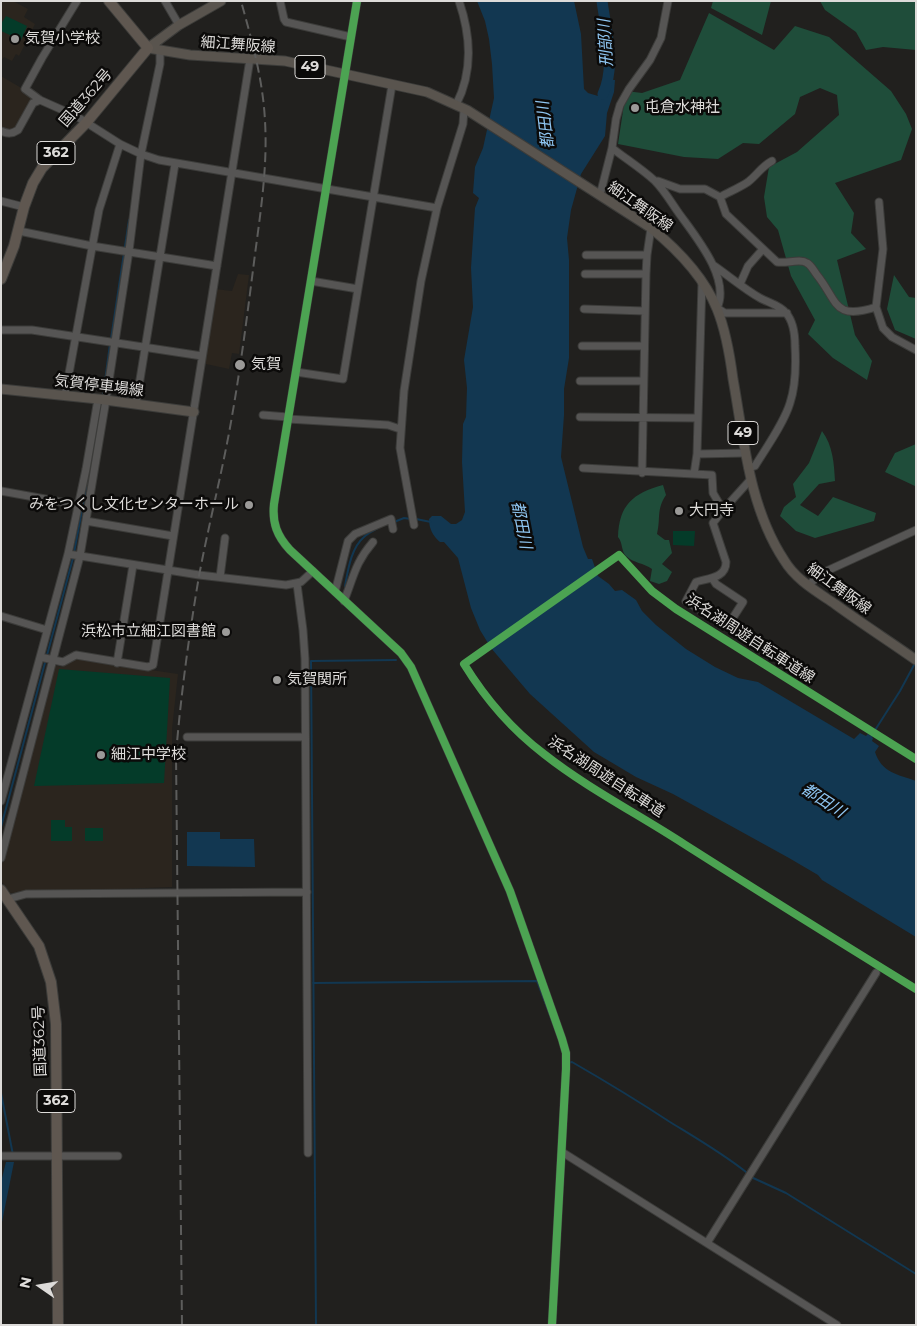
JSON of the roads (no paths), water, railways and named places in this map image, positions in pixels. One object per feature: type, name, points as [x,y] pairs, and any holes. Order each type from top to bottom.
[{"type":"highway","points":[[109,1],[148,48]]},
{"type":"highway","name":"国道362号","points":[[1,279],[3,268],[19,231],[24,207],[33,183],[42,168],[86,123],[148,48]]},
{"type":"highway","name":"国道362号","points":[[1,890],[39,946],[51,982],[56,1024],[58,1325]]},
{"type":"main road","points":[[148,48],[179,25],[221,1]]},
{"type":"main road","name":"細江舞阪線","points":[[148,48],[190,55],[285,61],[427,92],[462,108],[651,228],[684,258],[702,282],[717,308],[723,325],[730,360],[748,468],[760,510],[783,560],[800,580],[916,660]]},
{"type":"main road","name":"気賀停車場線","points":[[1,389],[102,399],[194,412]]},
{"type":"street","points":[[77,1],[25,89],[40,100],[76,116],[120,144],[139,153],[175,164],[232,172],[437,208]]},
{"type":"street","points":[[165,1],[179,25]]},
{"type":"street","points":[[280,1],[286,22],[351,37]]},
{"type":"street","points":[[357,1],[274,504],[274,525],[286,546],[401,653],[411,667],[510,891],[566,1053],[552,1325]]},
{"type":"street","points":[[414,525],[401,460],[400,429],[421,281],[437,208],[463,124],[462,108],[469,47],[467,30],[459,1]]},
{"type":"street","points":[[597,193],[612,148],[620,106],[629,89],[650,60],[661,38],[668,1]]},
{"type":"street","points":[[1,858],[80,556],[139,153],[160,64],[160,51]]},
{"type":"street","points":[[40,657],[63,662],[76,654],[148,667],[153,665],[250,59]]},
{"type":"street","points":[[296,372],[343,379],[392,85]]},
{"type":"street","points":[[1,131],[7,134],[18,130],[33,103],[40,100]]},
{"type":"street","points":[[65,395],[99,210],[120,144]]},
{"type":"street","points":[[612,148],[657,182],[706,251],[719,281],[721,299],[717,308],[724,313],[786,313]]},
{"type":"street","points":[[720,197],[749,181],[772,161]]},
{"type":"street","points":[[136,404],[175,164]]},
{"type":"street","points":[[657,182],[680,189],[705,189],[720,197],[726,214],[777,262],[784,264],[802,261],[808,263],[822,281],[836,307],[854,311],[876,307]]},
{"type":"street","points":[[1,201],[24,207]]},
{"type":"street","points":[[879,202],[883,249],[876,307],[883,328],[892,337],[916,350]]},
{"type":"street","points":[[642,473],[646,274],[651,228]]},
{"type":"street","points":[[19,231],[92,246],[217,266]]},
{"type":"street","points":[[740,284],[748,266],[763,249]]},
{"type":"street","points":[[586,255],[647,255]]},
{"type":"street","points":[[713,265],[760,298],[786,313],[795,337],[794,383],[790,404],[775,434],[755,466],[748,468]]},
{"type":"street","points":[[585,274],[646,274]]},
{"type":"street","points":[[311,281],[358,289]]},
{"type":"street","points":[[694,474],[697,454],[702,282]]},
{"type":"street","points":[[584,309],[646,310]]},
{"type":"street","points":[[1,330],[32,330],[202,356]]},
{"type":"street","points":[[582,346],[644,346]]},
{"type":"street","points":[[580,381],[643,381]]},
{"type":"street","points":[[1,801],[68,554],[102,399]]},
{"type":"street","points":[[263,414],[288,418],[388,425],[400,429]]},
{"type":"street","points":[[580,417],[697,418]]},
{"type":"street","points":[[697,454],[746,453]]},
{"type":"street","points":[[583,468],[642,473],[712,475],[713,493],[722,510]]},
{"type":"street","points":[[712,578],[716,584],[743,602],[727,627],[686,601],[696,582],[719,576],[726,568],[726,562],[713,523],[722,510],[751,479]]},
{"type":"street","points":[[1,492],[78,505]]},
{"type":"street","points":[[335,592],[348,540],[355,534],[391,519],[393,529]]},
{"type":"street","points":[[86,521],[174,536]]},
{"type":"street","points":[[808,586],[820,574],[916,530]]},
{"type":"street","points":[[220,577],[225,538]]},
{"type":"street","points":[[344,600],[355,567],[373,542]]},
{"type":"street","points":[[68,554],[168,570],[286,585],[297,584],[305,580],[313,572]]},
{"type":"street","points":[[117,662],[133,565]]},
{"type":"street","points":[[297,584],[304,644],[308,1153]]},
{"type":"street","points":[[1,616],[47,630]]},
{"type":"street","points":[[188,737],[305,737]]},
{"type":"street","points":[[8,899],[26,894],[307,892]]},
{"type":"street","points":[[707,1244],[876,974]]},
{"type":"street","points":[[562,1152],[836,1325]]},
{"type":"street","points":[[2,1156],[118,1156]]},
{"type":"water","name":"都田川","points":[[477,1],[574,1],[581,34],[584,89],[588,93],[598,96],[602,92],[604,80],[615,80],[614,92],[607,113],[605,136],[581,174],[571,210],[567,238],[569,260],[569,358],[564,389],[561,457],[583,547],[588,559],[592,559],[598,576],[615,591],[622,590],[636,600],[642,611],[656,625],[686,649],[715,667],[738,678],[758,682],[854,739],[860,733],[866,736],[868,734],[873,738],[872,741],[879,746],[875,752],[886,769],[916,781],[916,937],[789,858],[673,794],[636,777],[594,752],[530,694],[491,648],[480,630],[471,608],[458,558],[432,532],[429,519],[432,516],[441,516],[451,524],[456,524],[462,520],[465,512],[462,462],[463,424],[466,417],[467,388],[464,360],[473,307],[471,268],[475,208],[479,198],[473,193],[475,167],[483,148],[494,98],[489,39],[485,21]]},
{"type":"water","points":[[187,832],[220,832],[220,839],[254,839],[255,867],[187,866]]},
{"type":"water","points":[[6,1162],[14,1162],[1,1236],[1,1182]]},
{"type":"waterway","name":"刑部川","points":[[602,1],[609,48],[609,72],[603,94]]},
{"type":"waterway","points":[[111,339],[129,220]]},
{"type":"waterway","points":[[103,396],[110,344]]},
{"type":"waterway","points":[[74,553],[102,403]]},
{"type":"waterway","points":[[394,522],[404,518],[411,519]]},
{"type":"waterway","points":[[416,519],[431,522]]},
{"type":"waterway","points":[[345,586],[347,573],[356,547],[366,536],[378,528]]},
{"type":"waterway","points":[[1,827],[73,558]]},
{"type":"waterway","points":[[316,1325],[311,661],[396,660]]},
{"type":"waterway","points":[[870,738],[914,665]]},
{"type":"waterway","points":[[313,983],[537,981],[560,1042]]},
{"type":"waterway","points":[[567,1063],[572,1062],[621,1091],[728,1158],[746,1172]]},
{"type":"waterway","points":[[1,1093],[13,1155]]},
{"type":"waterway","points":[[751,1177],[786,1193],[916,1274]]},
{"type":"railway","points":[[182,1325],[176,754],[180,709],[199,576],[233,413],[248,311],[264,177],[266,140],[262,91],[241,1]]},
{"type":"place","name":"気賀小学校","points":[[15,39]]},
{"type":"place","name":"屯倉水神社","points":[[635,108]]},
{"type":"place","name":"気賀","points":[[240,365]]},
{"type":"place","name":"みをつくし文化センターホール","points":[[249,505]]},
{"type":"place","name":"大円寺","points":[[679,511]]},
{"type":"place","name":"浜松市立細江図書館","points":[[226,632]]},
{"type":"place","name":"気賀関所","points":[[277,680]]},
{"type":"place","name":"細江中学校","points":[[101,755]]}]
